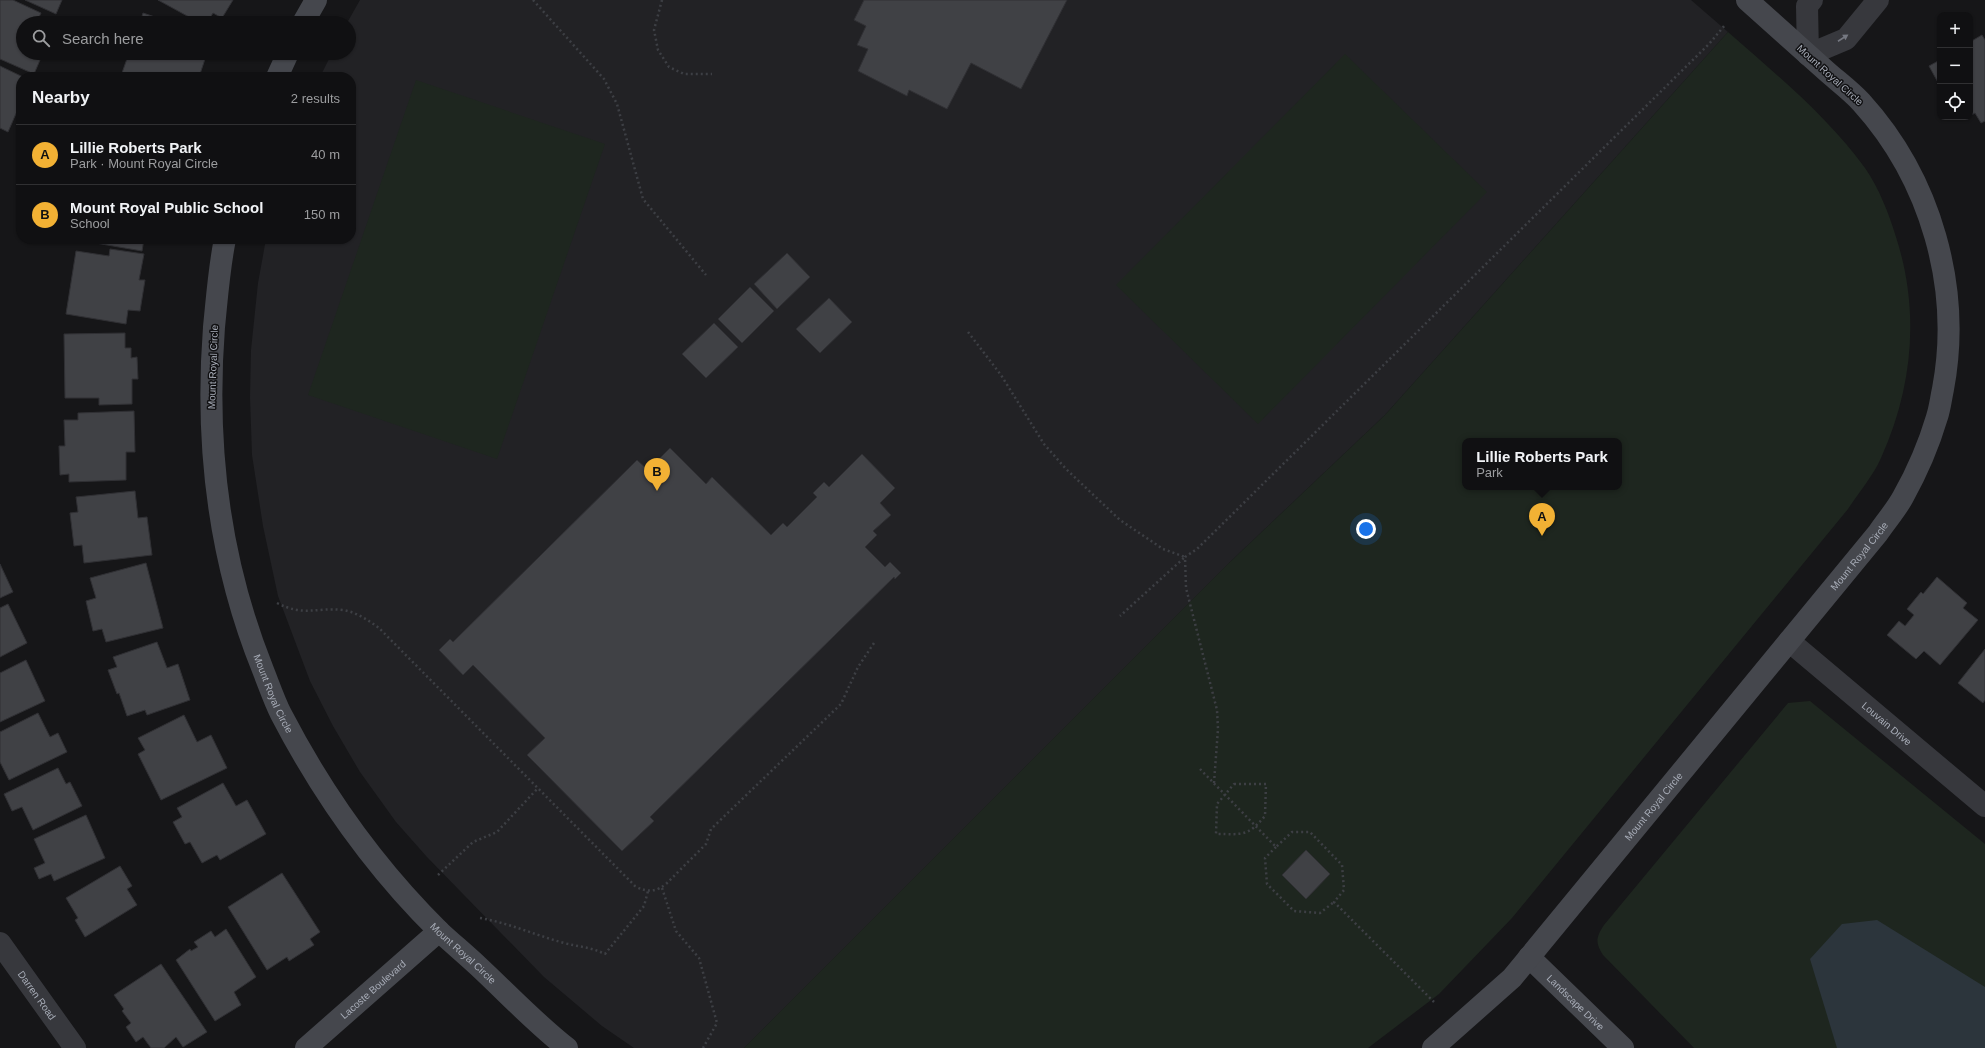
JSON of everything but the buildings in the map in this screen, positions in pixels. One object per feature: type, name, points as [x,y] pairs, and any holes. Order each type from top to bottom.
[{"type":"street","points":[[307,16],[316,0]]},
{"type":"street","name":"Mount Royal Circle","points":[[1434,1048],[1512,978],[1878,533],[1903,498],[1923,456],[1938,416],[1948,362],[1946,280],[1936,236],[1912,176],[1890,138],[1861,102],[1747,0]]},
{"type":"street","points":[[1812,0],[1807,6],[1808,54],[1846,39],[1878,0]]},
{"type":"street","points":[[279,72],[285,60]]},
{"type":"street","name":"Mount Royal Circle","points":[[224,244],[216,307],[211,374],[212,425],[218,504],[232,580],[243,616],[280,712],[326,794],[379,864],[439,931],[540,1026],[567,1048]]},
{"type":"street","name":"Louvain Drive","points":[[1789,641],[1985,806]]},
{"type":"street","name":"Lacoste Boulevard","points":[[306,1048],[439,931]]},
{"type":"street","name":"Darren Road","points":[[0,943],[75,1048]]},
{"type":"street","name":"Landscape Drive","points":[[1529,957],[1622,1048]]},
{"type":"path","points":[[533,0],[604,79],[617,104],[643,199],[706,275]]},
{"type":"path","points":[[662,0],[654,30],[658,50],[669,67],[684,74],[712,74]]},
{"type":"path","points":[[1120,616],[1185,557],[1203,544],[1709,44],[1725,25]]},
{"type":"path","points":[[968,332],[1001,375],[1044,444],[1066,469],[1120,520],[1163,549],[1185,557]]},
{"type":"path","points":[[1185,557],[1186,588],[1217,710],[1218,729],[1214,783]]},
{"type":"path","points":[[277,603],[292,610],[305,612],[344,610],[364,617],[379,628],[635,886],[648,891],[662,888],[706,844],[711,829],[842,704],[858,667],[874,643]]},
{"type":"path","points":[[1200,768],[1276,847]]},
{"type":"path","points":[[1234,784],[1266,784],[1266,816],[1256,826],[1244,834],[1216,834],[1217,804],[1225,795],[1234,784]]},
{"type":"path","points":[[438,875],[473,842],[497,832],[538,788]]},
{"type":"path","points":[[1292,832],[1310,832],[1342,865],[1344,890],[1334,902],[1320,913],[1294,911],[1267,884],[1266,858],[1276,847],[1292,832]]},
{"type":"path","points":[[662,888],[676,932],[699,958],[707,981],[717,1023],[703,1048]]},
{"type":"path","points":[[480,918],[496,921],[565,943],[593,948],[605,954],[644,906],[648,891]]},
{"type":"path","points":[[1334,902],[1434,1002]]},
{"type":"shaded area","points":[[360,0],[1691,0],[1728,32],[1385,415],[1229,563],[744,1048],[634,1048],[602,1026],[544,977],[427,857],[396,822],[360,772],[333,726],[310,681],[278,596],[263,526],[252,455],[250,397],[251,350],[258,283],[265,244],[356,244],[356,72],[322,72],[328,60],[356,60],[356,16],[351,16]]},
{"type":"shaded area","points":[[1728,32],[1818,113],[1850,149],[1875,184],[1893,228],[1904,265],[1910,321],[1910,349],[1906,376],[1892,431],[1881,458],[1848,509],[1512,918],[1439,994],[1368,1048],[744,1048],[1229,563],[1385,415]]},
{"type":"shaded area","points":[[1345,54],[1487,192],[1258,424],[1116,285]]},
{"type":"shaded area","points":[[416,80],[605,144],[497,459],[308,395]]},
{"type":"shaded area","points":[[1810,701],[1985,844],[1985,1048],[1694,1048],[1600,951],[1598,937],[1604,925],[1788,703]]},
{"type":"shaded area","points":[[1877,920],[1985,987],[1985,1048],[1837,1048],[1810,959],[1842,924]]},
{"type":"place","name":"Mount Royal Public School","points":[[657,491]]},
{"type":"place","name":"Lillie Roberts Park","points":[[1542,536]]}]
